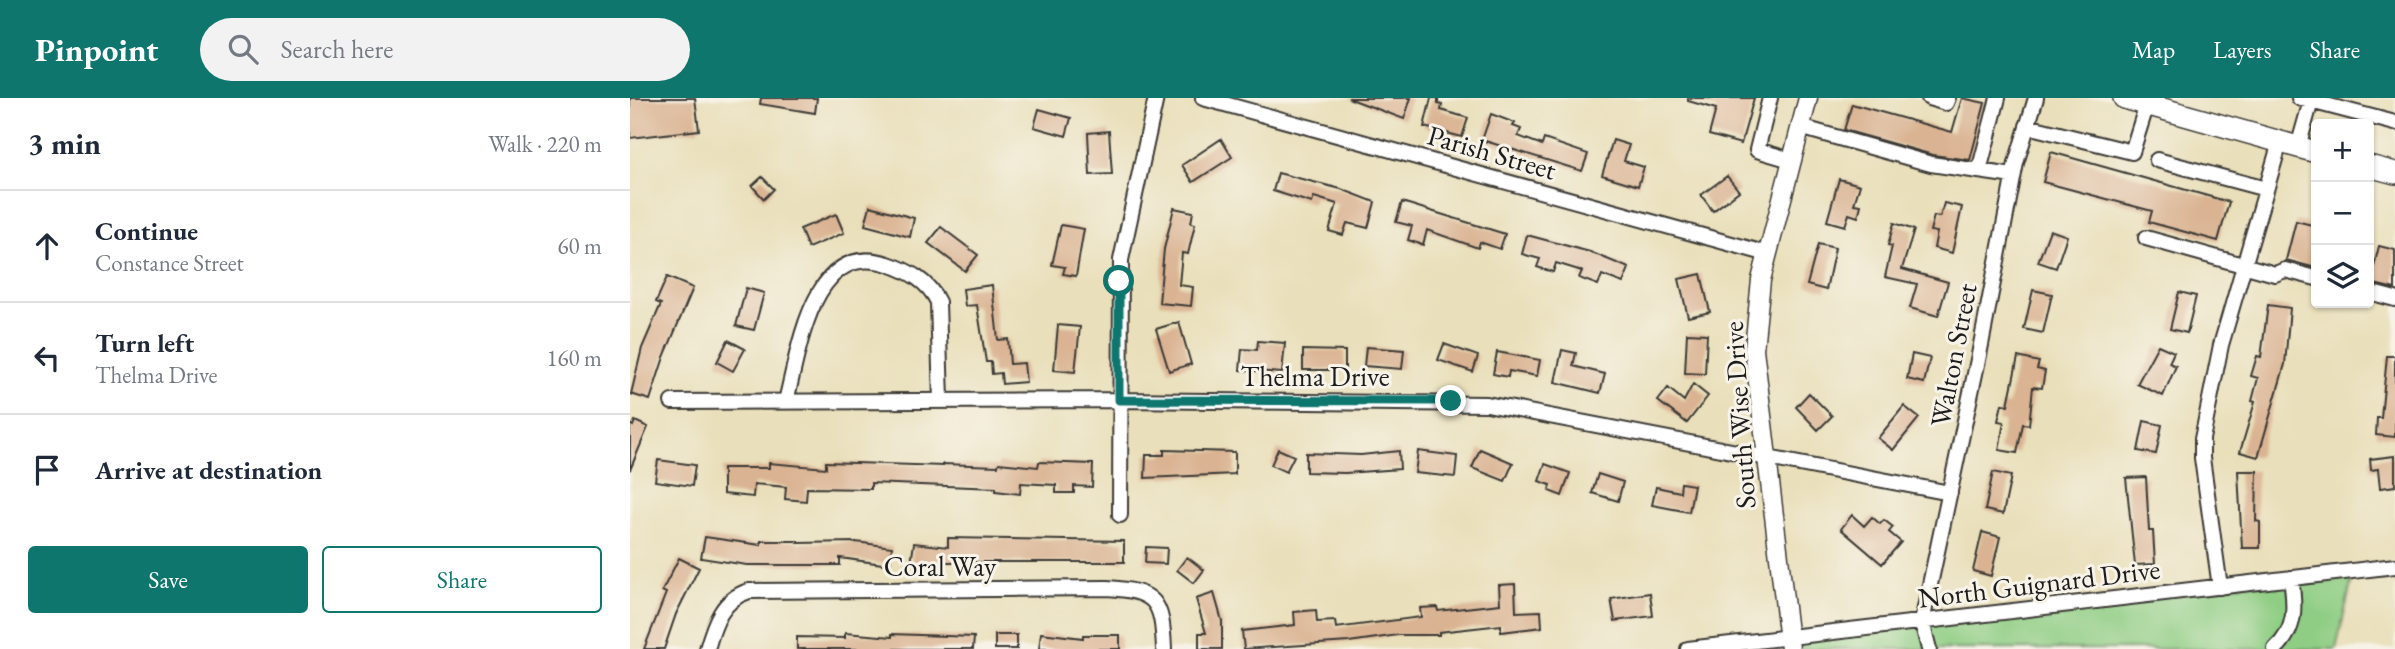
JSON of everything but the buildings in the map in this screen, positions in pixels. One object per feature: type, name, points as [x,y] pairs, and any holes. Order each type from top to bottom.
[{"type":"highway","points":[[2124,98],[2156,103],[2298,147]]},
{"type":"highway","points":[[2374,167],[2395,173]]},
{"type":"main road","name":"South Wise Drive","points":[[1789,643],[1754,349],[1759,293],[1808,98]]},
{"type":"street","points":[[1120,515],[1121,260],[1156,98]]},
{"type":"street","name":"Parish Street","points":[[1203,98],[1768,254]]},
{"type":"street","points":[[1770,98],[1757,150],[1791,160]]},
{"type":"street","points":[[1929,98],[1946,103],[1948,98]]},
{"type":"street","points":[[1979,171],[1998,98]]},
{"type":"street","name":"Walton Street","points":[[1922,622],[2013,176],[2036,98]]},
{"type":"street","points":[[2220,587],[2202,458],[2202,439],[2221,345],[2266,189],[2298,147],[2305,99],[2395,123]]},
{"type":"street","points":[[2027,127],[2132,152],[2156,103]]},
{"type":"street","points":[[1800,127],[1931,164],[2013,176]]},
{"type":"street","points":[[2157,160],[2266,189]]},
{"type":"street","points":[[2146,238],[2275,274],[2285,270],[2311,277]]},
{"type":"street","points":[[786,401],[811,307],[819,291],[827,279],[839,270],[868,261],[901,269],[932,290],[938,302],[941,401]]},
{"type":"street","points":[[2374,293],[2395,299]]},
{"type":"street","name":"Thelma Drive","points":[[673,402],[1119,400],[1487,404],[1950,493]]},
{"type":"street","name":"North Guignard Drive","points":[[1688,649],[1789,643],[1922,622],[2395,566]]},
{"type":"street","points":[[2275,649],[2284,641],[2294,620],[2291,578]]},
{"type":"street","name":"Coral Way","points":[[707,649],[726,603],[737,595],[749,592],[1107,588],[1139,591],[1156,602],[1161,611],[1164,649]]},
{"type":"street","points":[[1922,622],[1929,649]]},
{"type":"green space","points":[[2354,571],[2336,649],[1790,649],[1789,637]]},
{"type":"route","points":[[1119,281],[1119,400],[1451,401]]}]
